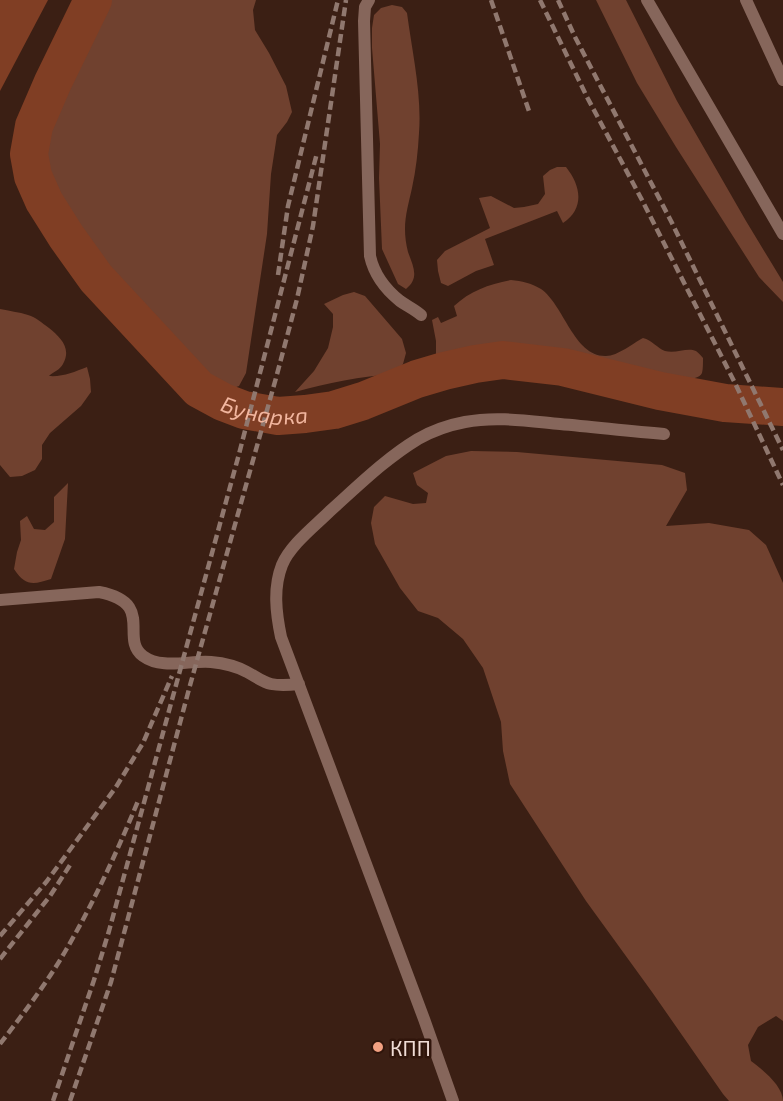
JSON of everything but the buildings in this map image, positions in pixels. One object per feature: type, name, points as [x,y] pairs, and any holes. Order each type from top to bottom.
[{"type":"street","points":[[369,0],[365,7],[364,21],[370,256],[373,269],[392,293],[421,315]]},
{"type":"street","points":[[647,0],[783,234]]},
{"type":"street","points":[[746,0],[783,80]]},
{"type":"street","points":[[453,1101],[281,637],[277,582],[282,564],[306,533],[383,463],[400,450],[443,428],[491,418],[664,434]]},
{"type":"street","points":[[0,600],[99,592],[109,594],[118,597],[129,607],[133,614],[137,648],[141,655],[148,659],[170,664],[209,662],[223,664],[244,670],[260,681],[271,684],[299,684]]},
{"type":"shaded area","points":[[0,0],[48,0],[0,91]]},
{"type":"shaded area","points":[[108,0],[256,0],[253,10],[255,30],[286,86],[292,112],[277,135],[271,174],[267,234],[246,373],[239,386],[231,389],[220,385],[172,338],[106,265],[67,208],[52,180],[44,145],[51,128],[51,115],[58,92],[86,36],[98,22]]},
{"type":"shaded area","points":[[596,0],[626,0],[677,101],[783,282],[783,302],[759,277],[676,147],[637,83]]},
{"type":"shaded area","points":[[392,5],[402,7],[407,13],[420,118],[417,161],[405,229],[414,276],[406,289],[398,284],[382,249],[380,144],[372,48],[374,15],[381,8]]},
{"type":"shaded area","points":[[557,167],[566,167],[577,189],[578,204],[570,217],[563,223],[557,211],[485,239],[494,265],[476,271],[448,286],[441,283],[437,260],[445,251],[490,228],[479,198],[491,196],[514,208],[538,204],[545,194],[543,176]]},
{"type":"shaded area","points":[[511,280],[534,285],[541,289],[556,306],[577,339],[595,354],[606,356],[615,354],[643,338],[665,351],[696,351],[703,358],[702,373],[690,379],[664,377],[548,353],[511,350],[473,353],[452,360],[441,361],[436,358],[432,320],[438,317],[441,323],[457,316],[454,306],[473,292]]},
{"type":"shaded area","points":[[354,292],[365,296],[402,339],[406,353],[403,364],[395,374],[344,380],[295,392],[314,371],[328,348],[333,327],[333,314],[324,304]]},
{"type":"shaded area","points":[[0,309],[34,317],[61,339],[65,348],[65,358],[60,368],[49,376],[64,375],[87,367],[90,379],[91,392],[81,406],[50,433],[42,445],[42,459],[35,470],[22,476],[10,477],[0,465]]},
{"type":"shaded area","points":[[471,451],[517,452],[662,465],[685,473],[687,490],[666,526],[709,523],[749,530],[766,545],[783,583],[783,1021],[776,1016],[758,1027],[748,1045],[751,1061],[776,1084],[783,1101],[729,1101],[723,1094],[586,901],[510,784],[503,751],[501,722],[483,668],[463,639],[438,618],[418,611],[400,588],[375,544],[371,523],[374,507],[385,496],[413,504],[426,503],[428,493],[417,485],[413,473],[446,456]]},
{"type":"shaded area","points":[[68,483],[65,539],[51,579],[30,583],[22,579],[14,569],[21,540],[20,521],[27,516],[34,529],[45,530],[54,522],[54,497]]},
{"type":"waterway","name":"Бунарка","points":[[93,0],[34,126],[29,154],[33,176],[44,201],[96,278],[199,389],[244,410],[278,416],[305,414],[334,410],[444,371],[503,360],[563,367],[660,391],[725,403],[783,407]]},
{"type":"railway","points":[[278,275],[288,206],[338,0]]},
{"type":"railway","points":[[70,1101],[111,982],[297,299],[313,226],[346,0]]},
{"type":"railway","points":[[491,0],[530,114]]},
{"type":"railway","points":[[540,0],[587,97],[735,383],[783,485]]},
{"type":"railway","points":[[558,0],[671,221],[783,450]]},
{"type":"railway","points":[[53,1101],[109,931],[239,454],[317,153]]},
{"type":"railway","points":[[0,936],[47,881],[116,787],[143,743],[172,676]]},
{"type":"railway","points":[[0,1044],[43,986],[66,950],[105,877],[138,801]]},
{"type":"railway","points":[[0,959],[50,896],[72,862]]},
{"type":"place","name":"КПП","points":[[378,1047]]}]
